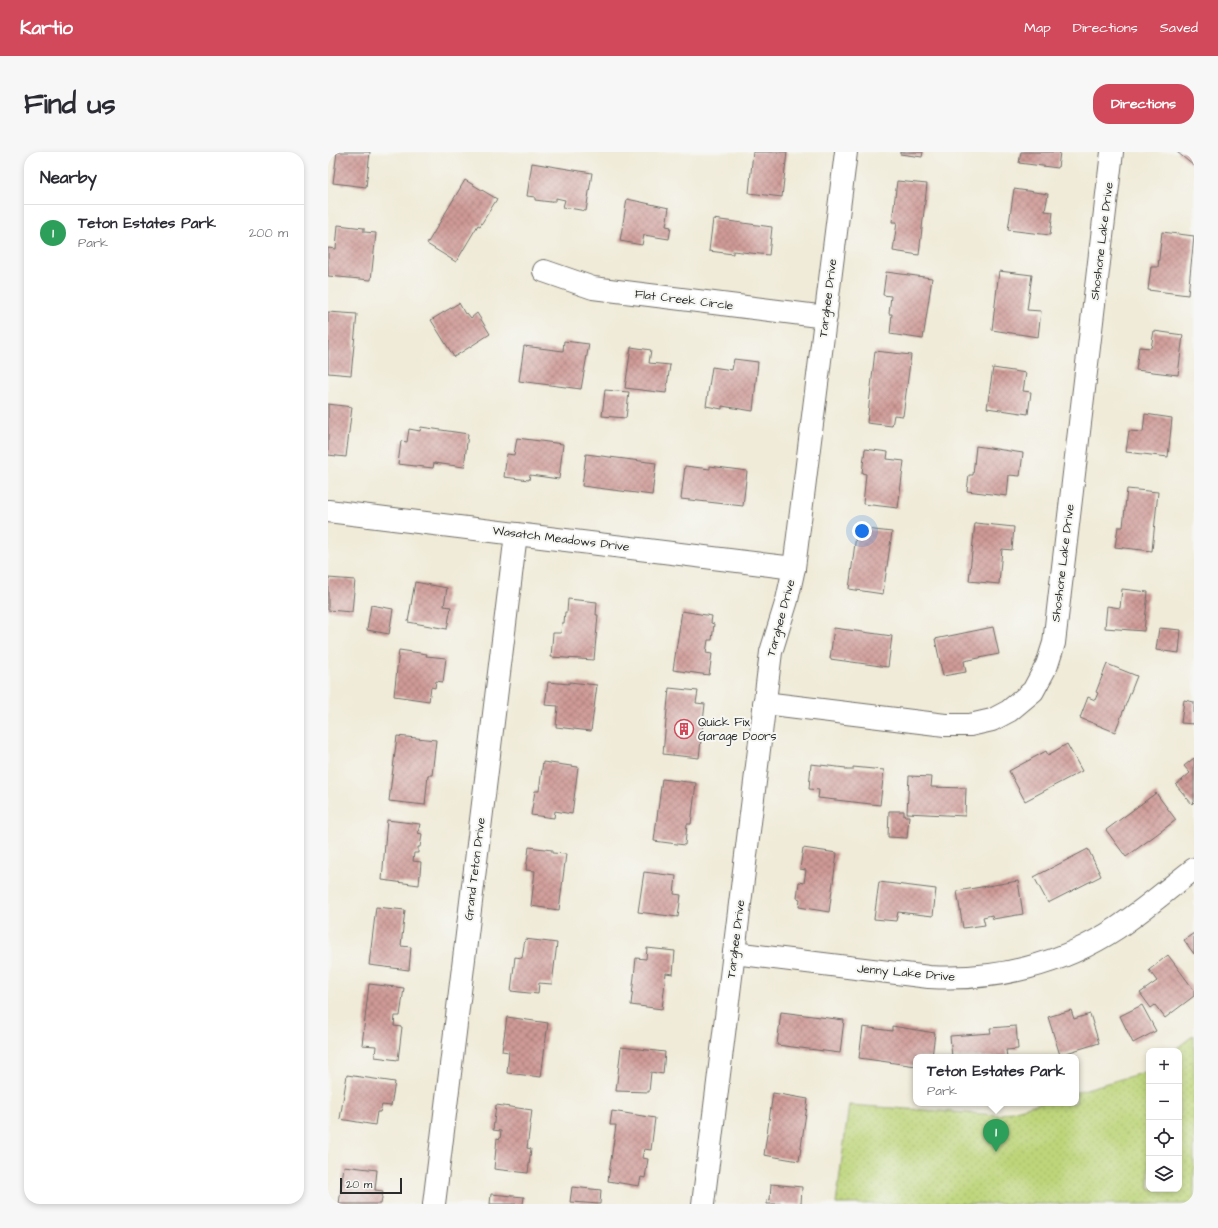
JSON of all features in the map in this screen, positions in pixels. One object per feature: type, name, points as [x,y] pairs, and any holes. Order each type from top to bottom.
[{"type":"street","name":"Targhee Drive","points":[[702,1204],[770,652],[787,600],[794,568],[846,152]]},
{"type":"street","name":"Shoshone Lake Drive","points":[[764,703],[945,725],[970,725],[992,720],[1009,711],[1033,691],[1048,666],[1054,642],[1112,152]]},
{"type":"street","name":"Flat Creek Circle","points":[[544,272],[593,288],[826,317]]},
{"type":"street","name":"Wasatch Meadows Drive","points":[[328,511],[794,568]]},
{"type":"street","name":"Grand Teton Drive","points":[[434,1204],[516,534]]},
{"type":"street","name":"Jenny Lake Drive","points":[[734,953],[929,977],[972,977],[1007,973],[1045,963],[1093,942],[1117,928],[1194,869]]},
{"type":"green space","points":[[1194,1035],[1194,1204],[836,1204],[849,1105],[998,1115],[1030,1106],[1079,1106],[1079,1091],[1145,1072],[1146,1192],[1182,1192],[1182,1048],[1177,1048]]},
{"type":"building","points":[[337,152],[370,152],[366,187],[333,183]]},
{"type":"building","points":[[753,152],[787,152],[782,197],[749,193]]},
{"type":"building","points":[[900,152],[923,152],[922,157],[900,154]]},
{"type":"building","points":[[1021,152],[1060,152],[1058,168],[1019,163]]},
{"type":"building","points":[[1177,152],[1194,152],[1194,166]]},
{"type":"building","points":[[532,163],[592,173],[586,211],[563,207],[565,200],[556,198],[556,201],[551,202],[535,200],[535,197],[527,196]]},
{"type":"building","points":[[465,180],[497,199],[480,226],[478,225],[456,262],[427,244]]},
{"type":"building","points":[[897,181],[927,184],[919,255],[893,251],[897,222],[892,222]]},
{"type":"building","points":[[1014,189],[1048,194],[1045,211],[1053,212],[1050,235],[1008,230]]},
{"type":"building","points":[[627,199],[669,208],[666,226],[671,227],[669,239],[644,235],[642,245],[620,241]]},
{"type":"building","points":[[713,219],[772,227],[769,255],[733,251],[733,254],[709,251]]},
{"type":"building","points":[[338,225],[364,228],[364,232],[376,233],[371,280],[328,276],[328,248],[336,249]]},
{"type":"building","points":[[1162,232],[1194,236],[1188,295],[1148,290],[1151,267],[1158,267]]},
{"type":"building","points":[[999,271],[1032,275],[1027,310],[1041,311],[1038,337],[992,330]]},
{"type":"building","points":[[886,272],[932,278],[923,339],[890,334],[892,314],[889,314],[891,296],[883,295]]},
{"type":"building","points":[[459,303],[465,314],[467,313],[471,318],[477,313],[490,334],[454,357],[431,320]]},
{"type":"building","points":[[328,312],[357,314],[351,375],[328,373]]},
{"type":"building","points":[[1154,331],[1183,335],[1178,375],[1136,370],[1139,347],[1151,348]]},
{"type":"building","points":[[564,341],[589,344],[581,389],[519,381],[524,346],[563,351]]},
{"type":"building","points":[[631,347],[651,350],[649,363],[670,365],[666,393],[625,388]]},
{"type":"building","points":[[875,351],[911,355],[903,416],[894,415],[892,426],[867,423]]},
{"type":"building","points":[[734,359],[758,362],[753,411],[722,406],[722,409],[706,406],[712,367],[732,370]]},
{"type":"building","points":[[993,368],[1026,373],[1023,391],[1031,392],[1028,414],[987,408]]},
{"type":"building","points":[[605,390],[629,392],[626,418],[602,416]]},
{"type":"building","points":[[328,404],[352,407],[346,457],[328,455]]},
{"type":"building","points":[[1145,414],[1172,418],[1168,457],[1126,452],[1129,431],[1143,432]]},
{"type":"building","points":[[421,427],[468,434],[464,467],[434,463],[433,468],[398,464],[401,441],[407,442],[409,429],[420,431]]},
{"type":"building","points":[[517,438],[563,444],[559,479],[530,475],[529,480],[504,477],[507,454],[514,455]]},
{"type":"building","points":[[976,446],[1023,453],[1020,476],[1009,475],[1007,496],[967,491],[969,475],[973,475]]},
{"type":"building","points":[[865,449],[888,452],[887,459],[904,461],[898,508],[863,504],[866,474],[862,473]]},
{"type":"building","points":[[586,454],[656,463],[652,495],[582,486]]},
{"type":"building","points":[[685,466],[710,469],[710,466],[747,471],[743,506],[681,499]]},
{"type":"building","points":[[1127,489],[1158,492],[1152,551],[1115,547],[1118,527],[1123,527]]},
{"type":"building","points":[[975,523],[1014,527],[1012,550],[1002,549],[999,584],[969,581]]},
{"type":"building","points":[[857,528],[892,532],[883,594],[849,589]]},
{"type":"building","points":[[328,578],[355,580],[352,612],[328,610]]},
{"type":"building","points":[[415,582],[447,588],[444,606],[451,607],[447,629],[408,622]]},
{"type":"building","points":[[1122,589],[1148,592],[1144,631],[1105,628],[1107,606],[1120,608]]},
{"type":"building","points":[[568,599],[597,602],[596,615],[598,615],[594,660],[551,657],[553,633],[561,633],[565,612],[567,612]]},
{"type":"building","points":[[371,605],[393,609],[389,634],[367,630]]},
{"type":"building","points":[[682,611],[712,616],[711,623],[714,624],[712,640],[708,640],[706,653],[712,654],[709,675],[673,670]]},
{"type":"building","points":[[993,627],[999,654],[964,661],[966,672],[943,676],[935,639]]},
{"type":"building","points":[[834,628],[892,636],[888,667],[830,659]]},
{"type":"building","points":[[1159,628],[1181,630],[1179,653],[1156,650]]},
{"type":"building","points":[[399,650],[427,654],[426,656],[446,658],[443,682],[436,681],[435,688],[431,687],[429,701],[394,696]]},
{"type":"building","points":[[1107,664],[1137,676],[1115,732],[1080,718],[1088,697],[1095,700],[1098,693],[1096,692]]},
{"type":"building","points":[[548,682],[569,684],[569,682],[597,685],[591,731],[556,727],[558,706],[545,705]]},
{"type":"building","name":"Quick Fix Garage Doors","points":[[669,688],[698,691],[696,703],[705,704],[699,758],[663,754]]},
{"type":"building","points":[[1184,700],[1194,702],[1194,724],[1181,723]]},
{"type":"building","points":[[397,736],[436,740],[432,775],[428,775],[425,805],[389,801]]},
{"type":"building","points":[[1067,744],[1082,771],[1025,801],[1009,771],[1046,751],[1048,755]]},
{"type":"building","points":[[1194,758],[1194,802],[1192,804],[1176,785],[1190,773],[1184,766]]},
{"type":"building","points":[[543,762],[578,767],[572,814],[555,811],[554,818],[531,815],[535,791],[539,791]]},
{"type":"building","points":[[811,764],[846,768],[846,770],[853,770],[853,767],[884,770],[880,805],[818,798],[819,790],[809,789]]},
{"type":"building","points":[[909,776],[932,777],[931,787],[966,788],[965,816],[907,813]]},
{"type":"building","points":[[662,779],[696,783],[691,824],[687,824],[685,845],[654,841]]},
{"type":"building","points":[[1156,793],[1176,820],[1126,857],[1106,830]]},
{"type":"building","points":[[889,811],[904,811],[904,816],[909,816],[907,838],[888,837]]},
{"type":"building","points":[[387,820],[420,824],[418,833],[422,834],[420,847],[418,847],[418,853],[414,853],[413,861],[421,862],[419,885],[382,880]]},
{"type":"building","points":[[529,847],[552,850],[552,853],[566,854],[559,910],[531,906],[535,871],[526,870]]},
{"type":"building","points":[[803,848],[837,853],[829,912],[799,907],[800,899],[797,898],[799,882],[804,883],[806,870],[800,869]]},
{"type":"building","points":[[1088,849],[1101,876],[1048,903],[1034,877]]},
{"type":"building","points":[[644,872],[676,876],[674,894],[681,895],[678,917],[638,912]]},
{"type":"building","points":[[1018,881],[1023,914],[993,919],[992,915],[983,917],[985,925],[963,928],[957,891]]},
{"type":"building","points":[[879,882],[936,889],[933,916],[898,912],[896,921],[874,919]]},
{"type":"building","points":[[376,907],[405,910],[401,946],[411,947],[409,970],[369,965]]},
{"type":"building","points":[[1194,933],[1194,954],[1184,940]]},
{"type":"building","points":[[525,939],[557,943],[552,984],[539,983],[538,994],[511,991],[515,957],[522,958]]},
{"type":"building","points":[[647,948],[675,951],[673,974],[666,973],[662,1009],[631,1005],[636,958],[646,959]]},
{"type":"building","points":[[1168,955],[1194,990],[1194,996],[1165,1018],[1155,1005],[1151,1008],[1140,993],[1157,981],[1149,970]]},
{"type":"building","points":[[369,984],[404,988],[400,1016],[395,1016],[394,1026],[402,1027],[398,1060],[375,1057],[376,1046],[362,1045]]},
{"type":"building","points":[[1142,1005],[1156,1031],[1133,1043],[1120,1016]]},
{"type":"building","points":[[1071,1010],[1074,1019],[1090,1014],[1099,1043],[1060,1054],[1048,1017]]},
{"type":"building","points":[[781,1012],[844,1020],[840,1053],[777,1045]]},
{"type":"building","points":[[507,1017],[548,1023],[541,1077],[507,1073],[509,1052],[502,1051]]},
{"type":"building","points":[[892,1026],[935,1033],[932,1054],[913,1054],[913,1066],[859,1058],[863,1027],[892,1031]]},
{"type":"building","points":[[1016,1026],[1018,1049],[1006,1050],[1007,1054],[952,1054],[950,1036],[991,1033],[990,1028]]},
{"type":"building","points":[[621,1047],[665,1052],[663,1074],[651,1072],[649,1092],[616,1091]]},
{"type":"building","points":[[347,1075],[395,1082],[391,1106],[382,1105],[380,1112],[377,1112],[375,1125],[340,1119]]},
{"type":"building","points":[[773,1093],[808,1099],[799,1161],[764,1155]]},
{"type":"building","points":[[496,1105],[532,1110],[527,1148],[531,1149],[528,1173],[494,1169],[497,1138],[500,1139],[501,1131],[493,1130]]},
{"type":"building","points":[[612,1111],[655,1118],[651,1150],[644,1149],[642,1158],[648,1159],[645,1178],[641,1177],[639,1186],[608,1181],[616,1125],[610,1125]]},
{"type":"building","points":[[344,1166],[377,1170],[375,1190],[383,1191],[381,1204],[339,1204]]},
{"type":"building","points":[[771,1184],[802,1187],[801,1204],[767,1204],[767,1199],[770,1200]]},
{"type":"building","points":[[572,1187],[601,1190],[600,1204],[570,1202]]},
{"type":"building","points":[[491,1194],[524,1197],[523,1204],[490,1204]]},
{"type":"place","name":"Quick Fix Garage Doors","points":[[684,729]]},
{"type":"place","name":"Teton Estates Park","points":[[996,1152]]}]
